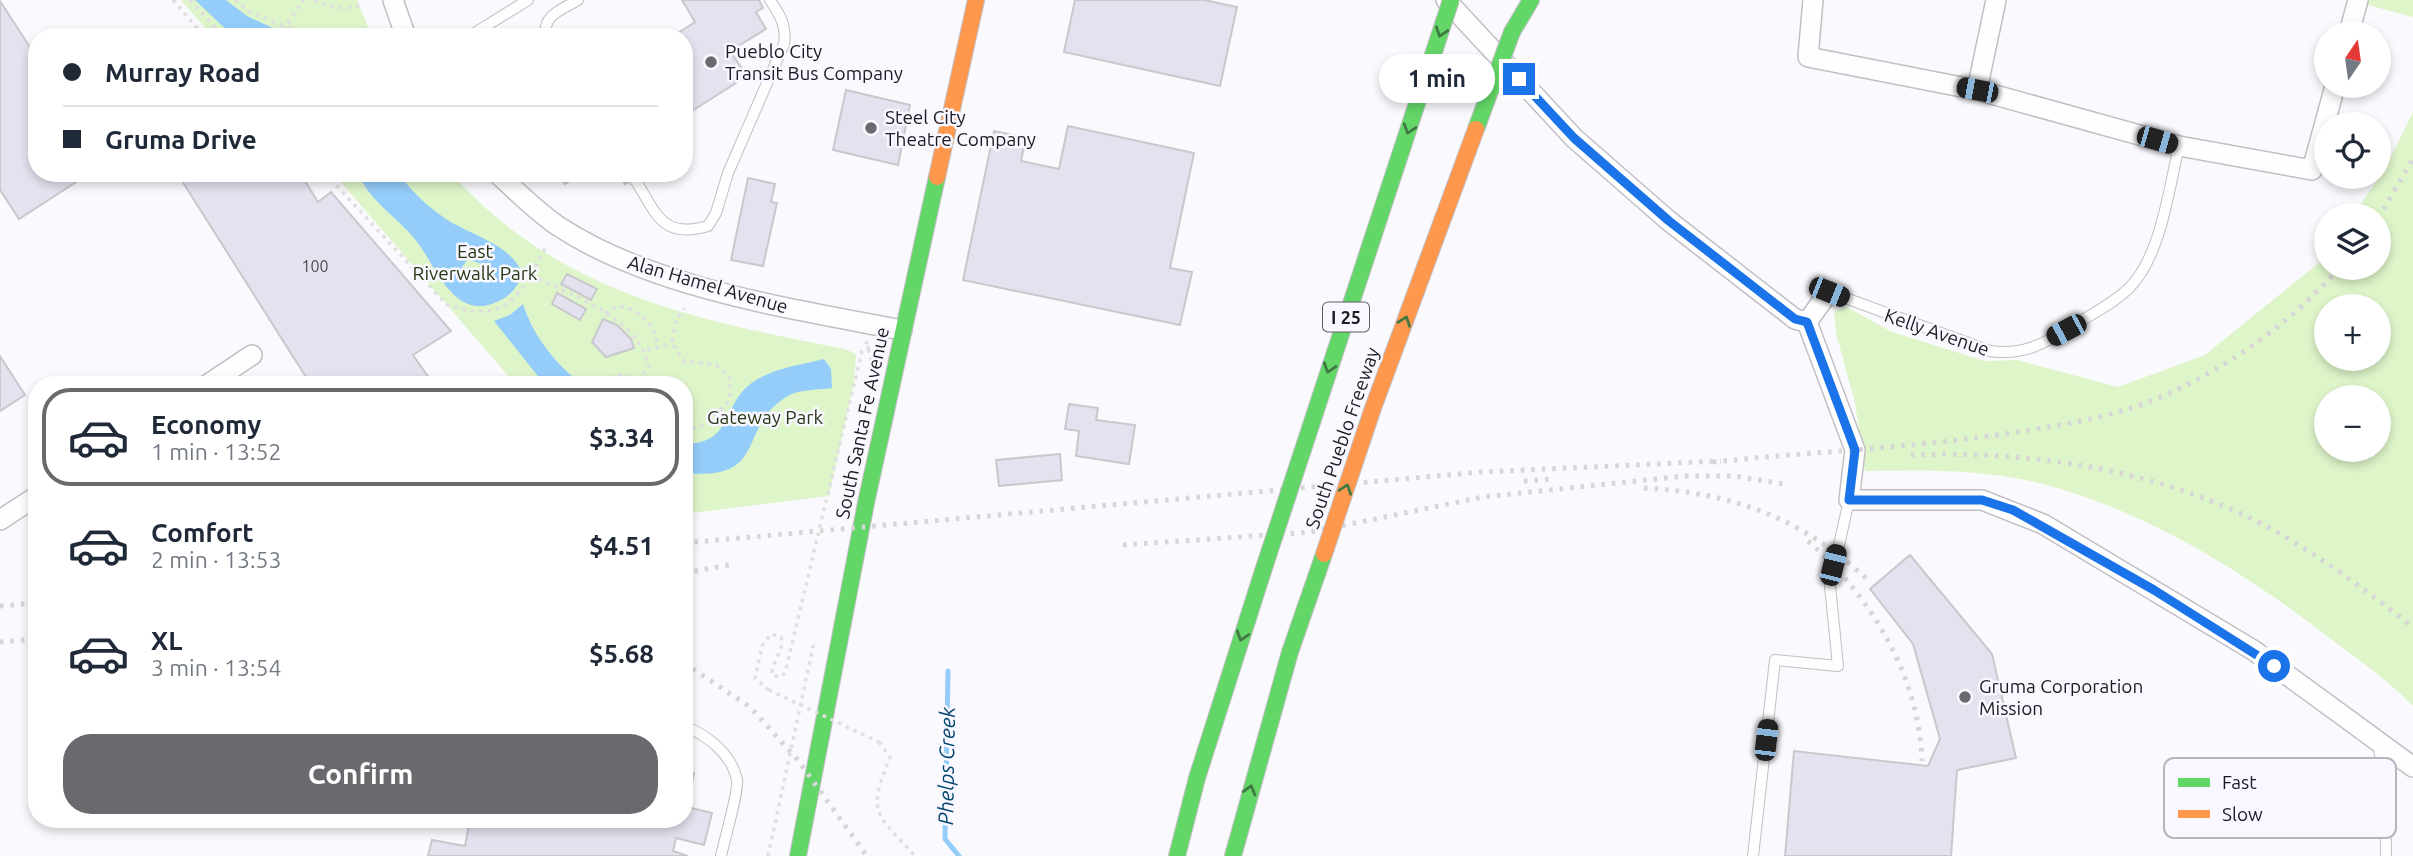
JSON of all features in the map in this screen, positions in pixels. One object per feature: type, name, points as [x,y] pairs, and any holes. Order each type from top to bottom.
[{"type":"main road","name":"South Santa Fe Avenue","points":[[798,856],[902,330],[976,0]]},
{"type":"main road","name":"South Pueblo Freeway","points":[[1177,856],[1197,778],[1263,571],[1451,0]]},
{"type":"main road","name":"South Pueblo Freeway","points":[[1233,856],[1290,652],[1373,408],[1512,32],[1520,0]]},
{"type":"main road","points":[[1512,32],[1531,0]]},
{"type":"street","points":[[393,0],[402,28]]},
{"type":"street","points":[[1446,0],[1574,138],[1669,221],[1795,319],[1807,322]]},
{"type":"street","points":[[1813,0],[1808,57],[1977,90],[2179,146],[2312,170],[2332,98]]},
{"type":"street","points":[[1977,90],[1996,0]]},
{"type":"street","points":[[2352,21],[2358,0]]},
{"type":"street","name":"Alan Hamel Avenue","points":[[507,182],[557,225],[616,258],[699,285],[902,330]]},
{"type":"street","points":[[1807,322],[1829,292]]},
{"type":"street","points":[[1807,322],[1855,450],[1849,500],[1982,500],[2043,524],[2253,650],[2413,767]]},
{"type":"street","points":[[220,376],[252,355]]},
{"type":"street","points":[[0,520],[28,502]]},
{"type":"lane","points":[[483,28],[528,0]]},
{"type":"lane","points":[[544,28],[548,18],[578,0]]},
{"type":"lane","points":[[637,182],[662,221],[673,229],[687,232],[708,226],[716,213],[728,173],[784,44],[786,33],[782,18],[770,0]]},
{"type":"lane","name":"Kelly Avenue","points":[[1829,292],[1990,351],[2010,354],[2026,351],[2066,330],[2130,288],[2156,242],[2179,146]]},
{"type":"lane","points":[[1753,856],[1775,660],[1838,666],[1830,586],[1849,500]]},
{"type":"lane","points":[[693,730],[704,734],[724,755],[737,781],[721,856]]},
{"type":"lane","points":[[2378,744],[2381,758]]},
{"type":"lane","points":[[2386,838],[2386,856]]},
{"type":"path","points":[[173,0],[197,28]]},
{"type":"path","points":[[190,0],[216,28]]},
{"type":"path","points":[[235,0],[250,12],[289,28]]},
{"type":"path","points":[[315,0],[326,6],[346,9],[364,5]]},
{"type":"path","points":[[284,28],[303,1]]},
{"type":"path","points":[[333,182],[446,304],[470,313],[498,310],[511,302],[531,275],[546,247]]},
{"type":"path","points":[[531,275],[622,323],[646,350],[649,369],[640,376]]},
{"type":"path","points":[[605,313],[617,306],[638,312],[654,329],[658,345]]},
{"type":"path","points":[[684,308],[677,320],[672,343],[684,361],[716,365],[729,377],[730,398],[720,413],[693,430]]},
{"type":"path","points":[[902,330],[862,351],[785,673],[780,677],[772,675],[771,670],[783,643],[781,637],[771,635],[762,646],[755,678],[769,690],[879,742],[890,757],[875,795],[877,810],[915,856]]},
{"type":"path","points":[[862,338],[869,347],[873,365]]},
{"type":"path","points":[[646,350],[672,343]]},
{"type":"path","points":[[768,856],[816,632]]},
{"type":"green space","points":[[181,0],[357,0],[368,28],[205,28]]},
{"type":"green space","points":[[2413,0],[2413,17],[2357,2]]},
{"type":"green space","points":[[2413,112],[2413,706],[2365,664],[2251,581],[2183,541],[2112,507],[2017,478],[1974,473],[1865,471],[1855,403],[1836,333],[1834,311],[1847,307],[1892,332],[1985,361],[2017,360],[2118,387],[2205,355],[2314,267],[2314,280],[2391,280],[2391,203],[2362,203],[2371,189],[2391,189],[2391,157]]},
{"type":"green space","name":"Gateway Park","points":[[341,182],[460,182],[492,214],[536,247],[583,274],[632,295],[683,312],[845,349],[856,354],[854,383],[829,496],[693,513],[693,376],[508,376]]},
{"type":"water","points":[[195,0],[226,0],[247,16],[273,28],[225,28]]},
{"type":"water","points":[[362,182],[406,182],[439,214],[509,255],[522,273],[517,286],[499,301],[483,306],[469,305],[447,288],[414,238]],"holes":[[[468,259],[486,266],[491,277],[478,281],[465,278],[462,267]]]},
{"type":"water","points":[[523,304],[527,316],[547,349],[573,376],[538,376],[494,321],[510,315]]},
{"type":"water","points":[[824,359],[831,369],[832,388],[803,391],[788,396],[772,409],[762,422],[749,449],[730,469],[693,473],[693,443],[711,438],[718,431],[748,386],[765,375]]},
{"type":"building","name":"Pueblo City Transit Bus Company","points":[[682,0],[759,0],[763,8],[756,12],[766,29],[730,51],[745,73],[734,80],[736,83],[693,110],[693,28],[686,28],[695,22]]},
{"type":"building","points":[[1075,0],[1204,0],[1237,7],[1220,86],[1064,52]]},
{"type":"building","points":[[0,1],[28,44],[28,182],[76,182],[19,219],[0,190]]},
{"type":"building","name":"Steel City Theatre Company","points":[[846,90],[910,105],[898,165],[833,150]]},
{"type":"building","points":[[1068,126],[1194,153],[1170,268],[1192,272],[1180,325],[963,280],[994,131],[1026,138],[1021,161],[1059,169]]},
{"type":"building","points":[[748,178],[775,184],[771,202],[777,203],[763,266],[731,260]]},
{"type":"building","points":[[183,182],[306,182],[318,202],[331,192],[451,331],[413,355],[428,376],[305,376]]},
{"type":"building","points":[[567,274],[597,289],[591,300],[561,284]]},
{"type":"building","points":[[557,293],[586,309],[580,320],[552,304]]},
{"type":"building","points":[[603,319],[617,325],[631,339],[634,348],[606,357],[592,342]]},
{"type":"building","points":[[0,356],[25,395],[0,411]]},
{"type":"building","points":[[1069,404],[1098,408],[1096,420],[1135,425],[1129,464],[1076,456],[1079,431],[1065,429]]},
{"type":"building","points":[[1060,454],[1062,480],[999,486],[996,460]]},
{"type":"building","name":"Gruma Corporation Mission","points":[[1910,555],[1992,654],[2016,758],[1957,770],[1951,856],[1785,856],[1794,751],[1928,766],[1940,739],[1913,644],[1870,589]]},
{"type":"building","points":[[693,808],[712,813],[704,845],[676,838],[673,851],[688,856],[428,856],[432,840],[465,846],[468,828],[693,828]]},
{"type":"waterway","name":"Phelps Creek","points":[[948,671],[945,839],[959,856]]},
{"type":"railway","points":[[2387,203],[2413,159]]},
{"type":"railway","points":[[1713,462],[1968,439],[2070,423],[2134,407],[2191,383],[2245,351],[2295,312],[2328,280]]},
{"type":"railway","points":[[1911,455],[1959,454],[2057,462],[2153,481],[2199,496],[2244,515],[2287,538],[2351,580],[2413,627]]},
{"type":"railway","points":[[693,542],[1481,472],[1721,461]]},
{"type":"railway","points":[[1123,545],[1311,532],[1483,497],[1685,476],[1734,476],[1784,484]]},
{"type":"railway","points":[[1524,481],[1553,479]]},
{"type":"railway","points":[[1644,488],[1708,496],[1766,513],[1820,541],[1870,582]]},
{"type":"railway","points":[[1808,541],[1852,587],[1888,640],[1912,698],[1922,761]]},
{"type":"railway","points":[[693,571],[729,565]]},
{"type":"railway","points":[[0,606],[28,604]]},
{"type":"railway","points":[[0,642],[28,640]]},
{"type":"railway","points":[[693,669],[750,707],[797,759],[867,856]]},
{"type":"traffic: fast","points":[[1263,571],[1451,0]]},
{"type":"traffic: fast","points":[[1512,32],[1531,0]]},
{"type":"traffic: fast","points":[[1476,129],[1512,32]]},
{"type":"traffic: fast","points":[[798,856],[866,503],[937,177]]},
{"type":"traffic: fast","points":[[1233,856],[1290,652],[1324,554]]},
{"type":"traffic: fast","points":[[1177,856],[1197,778],[1263,571]]},
{"type":"traffic: slow","points":[[937,177],[976,0]]},
{"type":"traffic: slow","points":[[1324,554],[1373,408],[1476,129]]},
{"type":"place","name":"Pueblo City Transit Bus Company","points":[[711,62]]},
{"type":"place","name":"Steel City Theatre Company","points":[[871,128]]},
{"type":"place","name":"Gruma Corporation Mission","points":[[1965,697]]},
{"type":"route","points":[[1519,79],[1574,138],[1669,221],[1795,319],[1807,322],[1855,450],[1849,500],[1982,500],[2013,510],[2043,524],[2154,590],[2253,650],[2274,666]]},
{"type":"park label","name":"East Riverwalk Park","points":[[475,262]]}]
